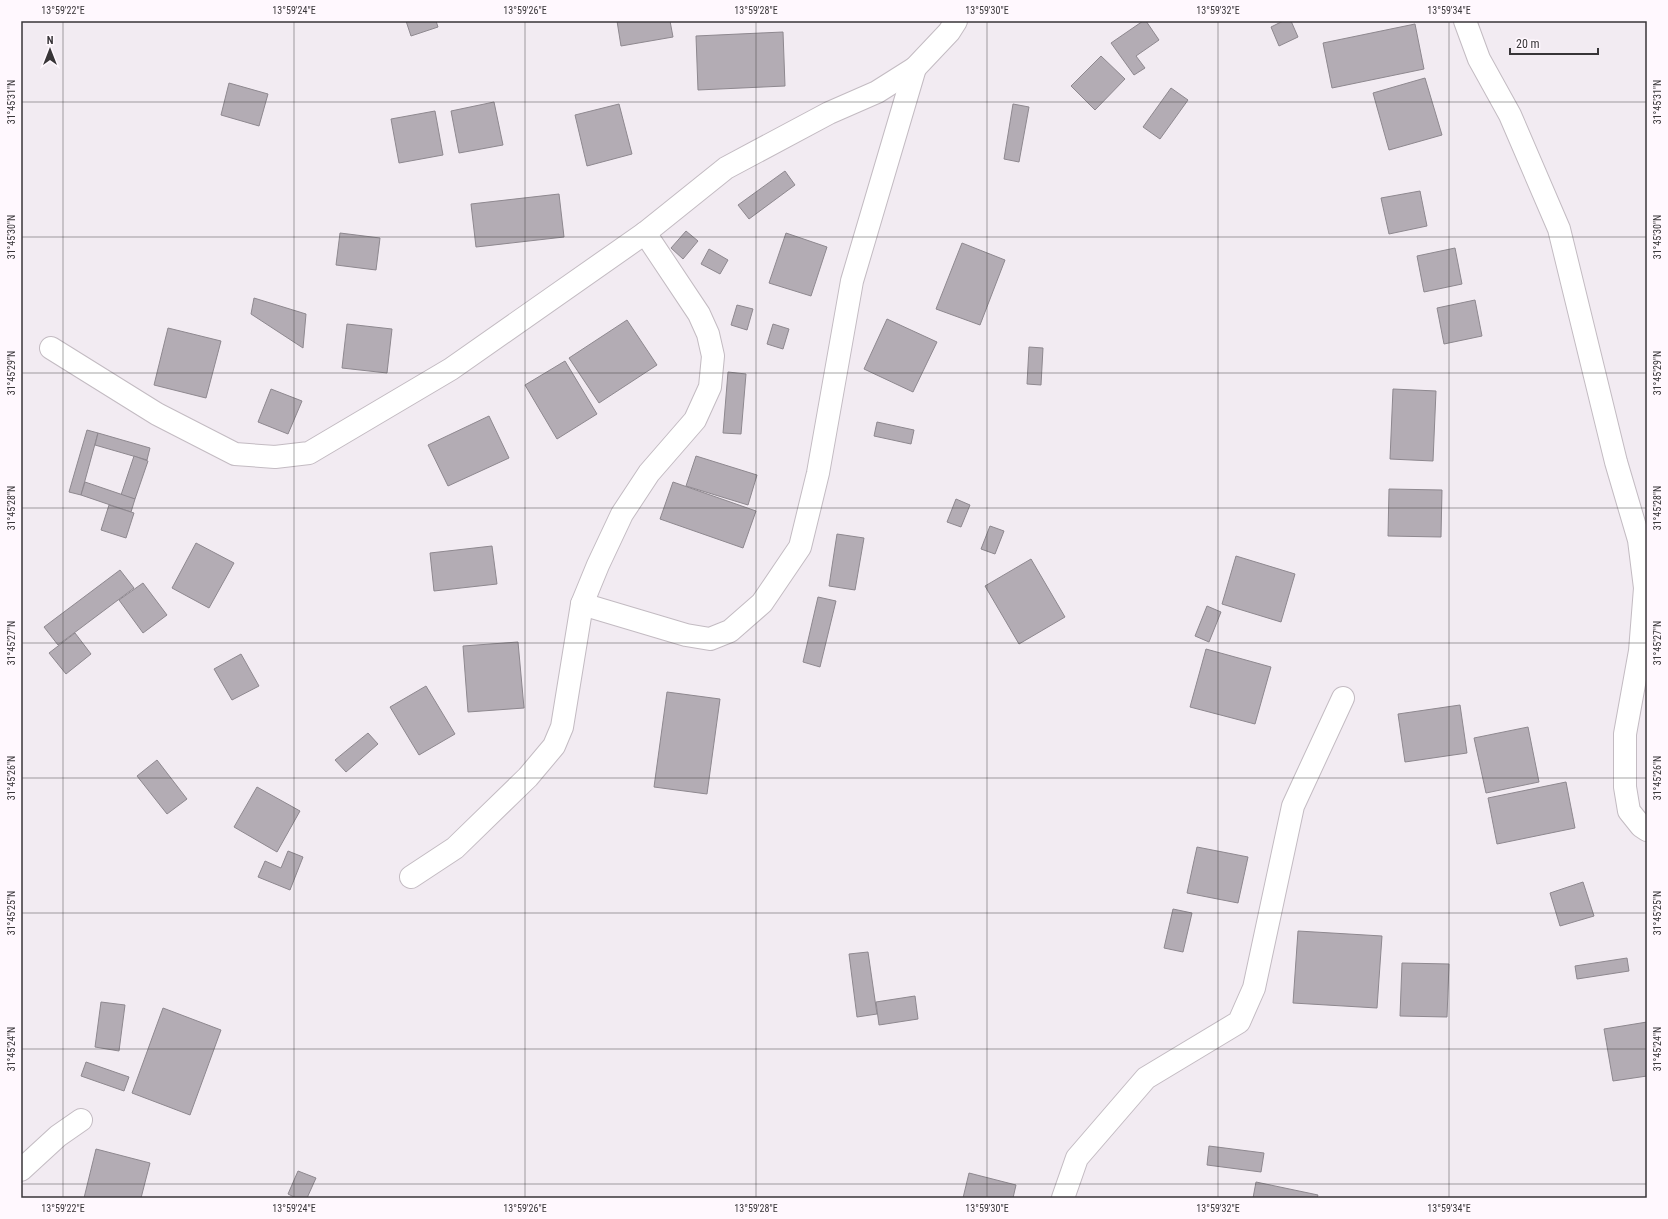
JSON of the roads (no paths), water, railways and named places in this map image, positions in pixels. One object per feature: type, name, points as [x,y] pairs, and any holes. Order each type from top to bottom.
[{"type":"street","points":[[51,348],[157,414],[235,454],[275,457],[309,453],[452,368],[645,233],[726,168],[829,112],[877,92],[915,68],[949,32],[956,21]]},
{"type":"street","points":[[1465,21],[1478,59],[1510,115],[1559,229],[1616,462],[1640,540],[1645,588],[1640,651],[1625,734],[1625,787],[1629,811],[1641,826],[1647,830]]},
{"type":"street","points":[[582,604],[686,635],[710,639],[730,631],[762,603],[800,547],[818,473],[852,281],[915,68]]},
{"type":"street","points":[[411,877],[455,848],[528,777],[554,746],[562,727],[582,604],[622,514],[649,473],[695,420],[710,387],[713,356],[708,334],[699,314],[645,233]]},
{"type":"street","points":[[1064,1198],[1077,1158],[1146,1078],[1239,1022],[1254,988],[1293,806],[1343,698]]},
{"type":"street","points":[[21,1170],[58,1136],[81,1120]]}]
